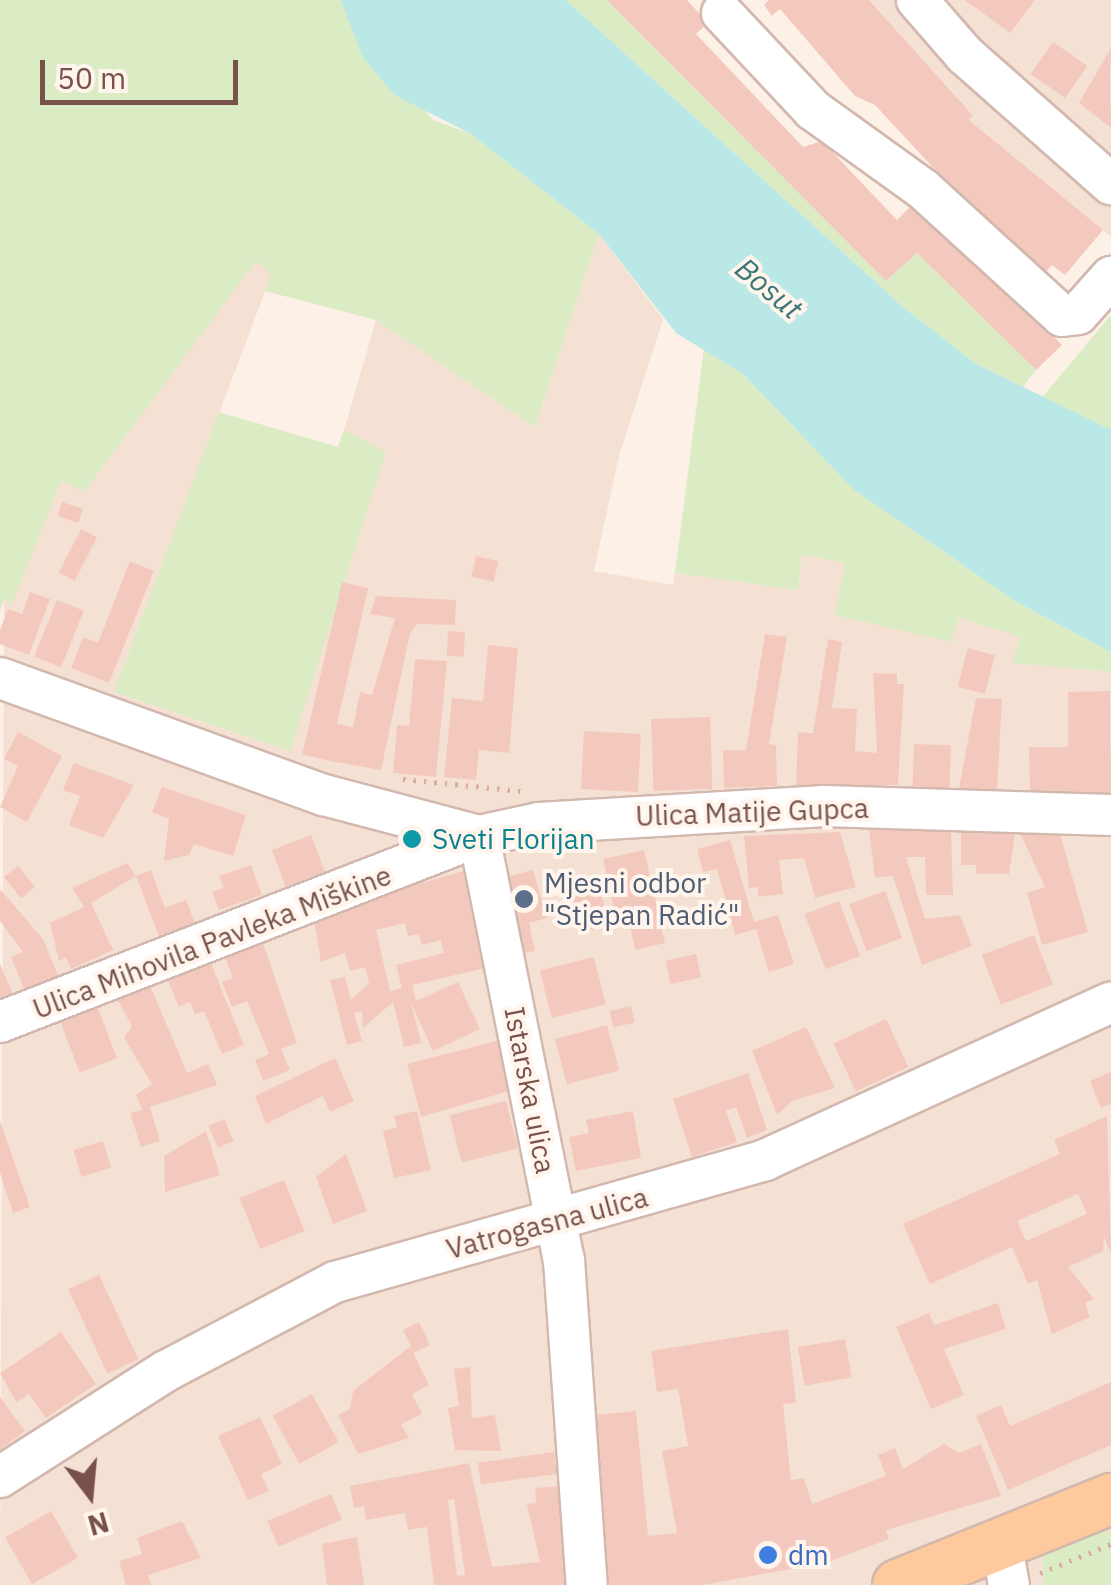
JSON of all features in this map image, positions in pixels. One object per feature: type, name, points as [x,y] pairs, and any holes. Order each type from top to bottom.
[{"type":"main road","points":[[914,1580],[1005,1565],[1111,1499]]},
{"type":"street","points":[[917,0],[965,55],[1111,184]]},
{"type":"street","points":[[722,12],[813,110],[910,178],[1062,316],[1078,314],[1111,277]]},
{"type":"street","name":"Ulica Matije Gupca","points":[[0,678],[324,796],[479,836],[539,823],[824,806],[1111,815]]},
{"type":"street","name":"Ulica Mihovila Pavleka Miškine","points":[[0,1022],[479,836]]},
{"type":"street","name":"Istarska ulica","points":[[479,836],[556,1219],[586,1585]]},
{"type":"street","name":"Vatrogasna ulica","points":[[0,1476],[166,1371],[335,1282],[765,1160],[1111,1002]]},
{"type":"path","points":[[392,778],[542,794]]},
{"type":"path","points":[[1005,1565],[1111,1544]]},
{"type":"shaded area","points":[[869,0],[1111,0],[1111,237],[969,120],[973,114]]},
{"type":"shaded area","points":[[599,234],[663,319],[619,456],[594,571],[673,585],[675,573],[798,590],[802,555],[846,563],[835,615],[951,641],[959,618],[1022,637],[1013,663],[1111,672],[1111,1585],[0,1585],[4,599],[12,603],[61,481],[85,491],[256,260],[272,273],[114,692],[289,751],[386,452],[344,430],[376,320],[535,427]]},
{"type":"green space","points":[[0,0],[341,0],[353,25],[433,120],[471,134],[599,234],[535,427],[376,320],[265,291],[271,273],[256,261],[84,492],[61,481],[12,604],[4,600],[0,611]]},
{"type":"green space","points":[[566,0],[607,0],[886,281],[917,253],[1036,370],[1023,387],[976,364],[903,307]]},
{"type":"green space","points":[[1111,315],[1111,430],[1040,400]]},
{"type":"green space","points":[[704,348],[743,374],[853,489],[1015,601],[1111,652],[1111,672],[1012,663],[1021,637],[959,618],[951,642],[835,615],[845,563],[802,555],[798,590],[675,573]]},
{"type":"green space","points":[[219,412],[338,447],[344,430],[386,452],[290,751],[114,692]]},
{"type":"green space","points":[[1090,1526],[1111,1533],[1111,1585],[1044,1585],[1041,1546]]},
{"type":"water","name":"Bosut","points":[[341,0],[566,0],[903,307],[976,364],[1111,430],[1111,652],[1015,601],[853,489],[743,374],[676,333],[599,234],[471,134],[394,95],[362,56]]},
{"type":"building","points":[[607,0],[687,0],[708,23],[696,34],[803,147],[822,141],[897,220],[915,202],[1062,345],[1036,370],[917,253],[886,281]]},
{"type":"building","points":[[769,0],[869,0],[973,115],[969,120],[1103,230],[1065,275],[1052,265],[1046,272],[932,178],[937,172],[875,105],[855,96],[780,9],[772,16],[764,5]]},
{"type":"building","points":[[965,0],[1035,0],[1010,33]]},
{"type":"building","points":[[1053,42],[1087,66],[1065,98],[1031,74]]},
{"type":"building","points":[[1111,48],[1110,77],[1111,128],[1079,103]]},
{"type":"building","points":[[62,502],[83,509],[78,523],[57,516]]},
{"type":"building","points":[[81,529],[97,537],[75,581],[59,573]]},
{"type":"building","points":[[476,556],[498,561],[494,582],[471,576]]},
{"type":"building","points":[[130,561],[154,571],[109,683],[71,668],[83,637],[98,643]]},
{"type":"building","points":[[342,582],[368,588],[328,761],[302,754]]},
{"type":"building","points":[[30,592],[50,599],[29,655],[0,644],[0,630],[8,609],[22,614]]},
{"type":"building","points":[[376,596],[456,600],[455,625],[417,624],[410,633],[381,770],[324,760],[331,723],[353,727],[360,692],[372,695],[395,618],[370,614]]},
{"type":"building","points":[[57,600],[84,611],[61,667],[34,657]]},
{"type":"building","points":[[448,631],[465,632],[464,657],[447,656]]},
{"type":"building","points":[[765,634],[787,637],[769,744],[776,745],[777,786],[724,788],[723,750],[746,750]]},
{"type":"building","points":[[828,639],[842,642],[832,708],[857,709],[855,751],[877,753],[873,673],[897,674],[897,684],[904,684],[898,785],[796,787],[798,732],[813,733]]},
{"type":"building","points":[[488,645],[518,648],[509,753],[479,750],[476,780],[444,777],[452,698],[483,701]]},
{"type":"building","points":[[968,648],[995,655],[985,694],[958,687]]},
{"type":"building","points":[[415,659],[447,661],[436,777],[393,773],[397,725],[409,726]]},
{"type":"building","points":[[1110,691],[1111,793],[1030,794],[1029,747],[1068,747],[1068,692]]},
{"type":"building","points":[[976,698],[1002,699],[997,791],[959,789]]},
{"type":"building","points":[[710,717],[713,789],[654,791],[651,719]]},
{"type":"building","points":[[584,731],[641,734],[638,792],[581,789]]},
{"type":"building","points":[[18,732],[62,756],[27,822],[0,807],[18,766],[4,759]]},
{"type":"building","points":[[914,744],[951,745],[949,788],[912,787]]},
{"type":"building","points":[[74,763],[134,785],[103,838],[69,825],[80,796],[63,790]]},
{"type":"building","points":[[162,787],[246,815],[233,856],[194,844],[189,855],[164,861],[169,819],[152,812]]},
{"type":"building","points":[[1058,827],[1088,932],[1042,945],[1027,893],[1045,887],[1021,835]]},
{"type":"building","points":[[951,828],[953,895],[926,895],[925,857],[906,857],[925,919],[960,915],[972,946],[922,965],[893,876],[875,878],[869,830]]},
{"type":"building","points":[[961,829],[1016,829],[1009,874],[976,874],[976,865],[961,865]]},
{"type":"building","points":[[840,832],[856,887],[815,898],[804,858],[779,860],[783,894],[758,897],[758,887],[749,888],[744,836]]},
{"type":"building","points":[[311,835],[325,871],[286,886],[272,850]]},
{"type":"building","points":[[730,840],[754,922],[778,915],[794,964],[769,972],[756,929],[735,935],[717,869],[703,872],[697,849]]},
{"type":"building","points":[[644,850],[665,943],[635,950],[628,916],[616,918],[603,859]]},
{"type":"building","points":[[127,863],[136,876],[91,903],[113,950],[71,969],[66,957],[59,961],[50,923],[84,907],[72,888]]},
{"type":"building","points":[[251,865],[262,895],[219,910],[212,892],[224,888],[219,876]]},
{"type":"building","points":[[18,866],[35,887],[21,898],[4,877]]},
{"type":"building","points":[[151,870],[165,908],[186,900],[196,926],[160,939],[136,876]]},
{"type":"building","points":[[467,870],[490,967],[412,985],[416,1001],[458,982],[480,1029],[433,1051],[411,1003],[421,1043],[404,1047],[393,1002],[363,1028],[362,1011],[354,1013],[362,1041],[347,1045],[330,980],[345,977],[351,1000],[369,983],[365,967],[350,971],[345,953],[321,962],[313,914]],"holes":[[[405,923],[408,936],[419,934],[422,945],[441,940],[444,953],[396,965],[402,988],[390,991],[376,930]]]},
{"type":"building","name":"Mjesni odbor \"Stjepan Radić\"","points":[[533,870],[547,918],[529,923],[535,951],[520,954],[500,879]]},
{"type":"building","points":[[597,875],[609,926],[578,933],[567,882]]},
{"type":"building","points":[[0,889],[43,939],[59,978],[25,991],[11,957],[23,952],[0,921]]},
{"type":"building","points":[[885,891],[902,938],[866,951],[849,904]]},
{"type":"building","points":[[839,901],[860,956],[826,969],[804,914]]},
{"type":"building","points":[[1034,935],[1053,984],[1001,1005],[982,955]]},
{"type":"building","points":[[262,940],[297,1043],[281,1049],[290,1070],[263,1081],[255,1060],[269,1054],[247,1001],[232,1007],[222,982],[233,978],[224,955]]},
{"type":"building","points":[[696,954],[701,977],[671,984],[666,960]]},
{"type":"building","points":[[594,957],[606,1005],[552,1018],[540,971]]},
{"type":"building","points":[[210,961],[244,1045],[222,1054],[204,1011],[195,1014],[190,1002],[179,1007],[167,978]]},
{"type":"building","points":[[0,964],[15,999],[0,1005]]},
{"type":"building","points":[[150,985],[187,1073],[208,1064],[217,1085],[150,1107],[160,1141],[141,1147],[130,1113],[142,1110],[136,1095],[152,1084],[124,1038],[132,1026],[117,999]]},
{"type":"building","points":[[97,1006],[117,1058],[80,1073],[60,1020]]},
{"type":"building","points":[[631,1006],[635,1023],[613,1028],[610,1011]]},
{"type":"building","points":[[886,1019],[908,1067],[856,1092],[833,1044]]},
{"type":"building","points":[[607,1025],[619,1070],[567,1084],[555,1039]]},
{"type":"building","points":[[806,1027],[835,1088],[792,1101],[777,1115],[752,1051]]},
{"type":"building","points":[[504,1039],[509,1091],[421,1117],[407,1064]]},
{"type":"building","points":[[335,1058],[354,1101],[330,1112],[323,1096],[266,1124],[255,1096]]},
{"type":"building","points":[[1111,1072],[1111,1104],[1101,1108],[1090,1081]]},
{"type":"building","points":[[748,1073],[767,1130],[747,1138],[736,1107],[726,1111],[737,1142],[692,1157],[673,1099]]},
{"type":"building","points":[[506,1101],[518,1149],[462,1163],[450,1115]]},
{"type":"building","points":[[417,1111],[431,1170],[394,1178],[383,1131],[397,1127],[394,1116]]},
{"type":"building","points":[[633,1111],[641,1158],[576,1171],[569,1137],[589,1133],[586,1120]]},
{"type":"building","points":[[1107,1116],[1111,1253],[1104,1237],[1103,1251],[1068,1267],[1094,1299],[1085,1303],[1090,1317],[1052,1334],[1037,1280],[1028,1284],[1012,1247],[930,1284],[903,1224],[1060,1154],[1054,1140]],"holes":[[[1078,1194],[1087,1214],[1026,1241],[1017,1221]]]},
{"type":"building","points":[[224,1119],[234,1141],[218,1148],[208,1126]]},
{"type":"building","points":[[0,1121],[30,1207],[13,1213],[0,1173]]},
{"type":"building","points":[[206,1131],[220,1175],[165,1192],[164,1156]]},
{"type":"building","points":[[103,1141],[111,1168],[82,1177],[73,1150]]},
{"type":"building","points":[[346,1154],[367,1211],[333,1224],[316,1177]]},
{"type":"building","points":[[284,1180],[305,1231],[260,1249],[239,1198]]},
{"type":"building","points":[[99,1275],[138,1359],[107,1374],[68,1289]]},
{"type":"building","points":[[998,1303],[1006,1329],[944,1349],[964,1395],[931,1409],[896,1327],[929,1313],[934,1325]]},
{"type":"building","points":[[419,1322],[430,1345],[413,1353],[429,1385],[412,1394],[422,1414],[401,1424],[409,1438],[358,1454],[338,1415],[350,1409],[353,1391],[411,1346],[403,1330]]},
{"type":"building","points":[[788,1329],[796,1403],[783,1404],[791,1480],[804,1478],[812,1504],[886,1476],[878,1455],[895,1448],[903,1469],[944,1444],[959,1453],[981,1444],[1001,1496],[886,1530],[889,1539],[828,1562],[703,1585],[600,1585],[586,1416],[636,1411],[648,1536],[677,1533],[662,1451],[688,1446],[678,1389],[657,1392],[651,1351]]},
{"type":"building","points":[[61,1332],[96,1384],[46,1418],[29,1394],[16,1402],[0,1373]]},
{"type":"building","points":[[845,1339],[852,1377],[805,1386],[798,1347]]},
{"type":"building","points":[[470,1367],[472,1418],[495,1415],[501,1451],[455,1450],[448,1408],[459,1406],[454,1369]]},
{"type":"building","points":[[1111,1382],[1111,1445],[1008,1490],[976,1416],[1001,1405],[1010,1426]]},
{"type":"building","points":[[312,1394],[339,1442],[299,1464],[273,1416]]},
{"type":"building","points":[[0,1397],[25,1431],[0,1450]]},
{"type":"building","points":[[260,1417],[282,1464],[261,1474],[269,1491],[248,1500],[218,1436]]},
{"type":"building","points":[[554,1452],[557,1474],[481,1485],[478,1463]]},
{"type":"building","points":[[469,1463],[492,1567],[540,1562],[527,1504],[536,1503],[535,1488],[561,1486],[575,1585],[434,1585],[427,1527],[408,1530],[405,1513],[366,1520],[364,1506],[354,1508],[350,1486]],"holes":[[[454,1499],[465,1575],[457,1576],[448,1500]]]},
{"type":"building","points":[[331,1494],[342,1520],[278,1547],[267,1521]]},
{"type":"building","points":[[51,1511],[78,1558],[32,1584],[5,1538]]},
{"type":"building","points":[[182,1521],[201,1558],[148,1575],[151,1585],[126,1585],[119,1561],[142,1554],[137,1538]]},
{"type":"building","points":[[357,1537],[364,1585],[327,1585],[322,1544]]},
{"type":"place","name":"Sveti Florijan","points":[[412,839]]},
{"type":"place","name":"Mjesni odbor \"Stjepan Radić\"","points":[[524,899]]},
{"type":"place","name":"dm","points":[[768,1555]]}]
